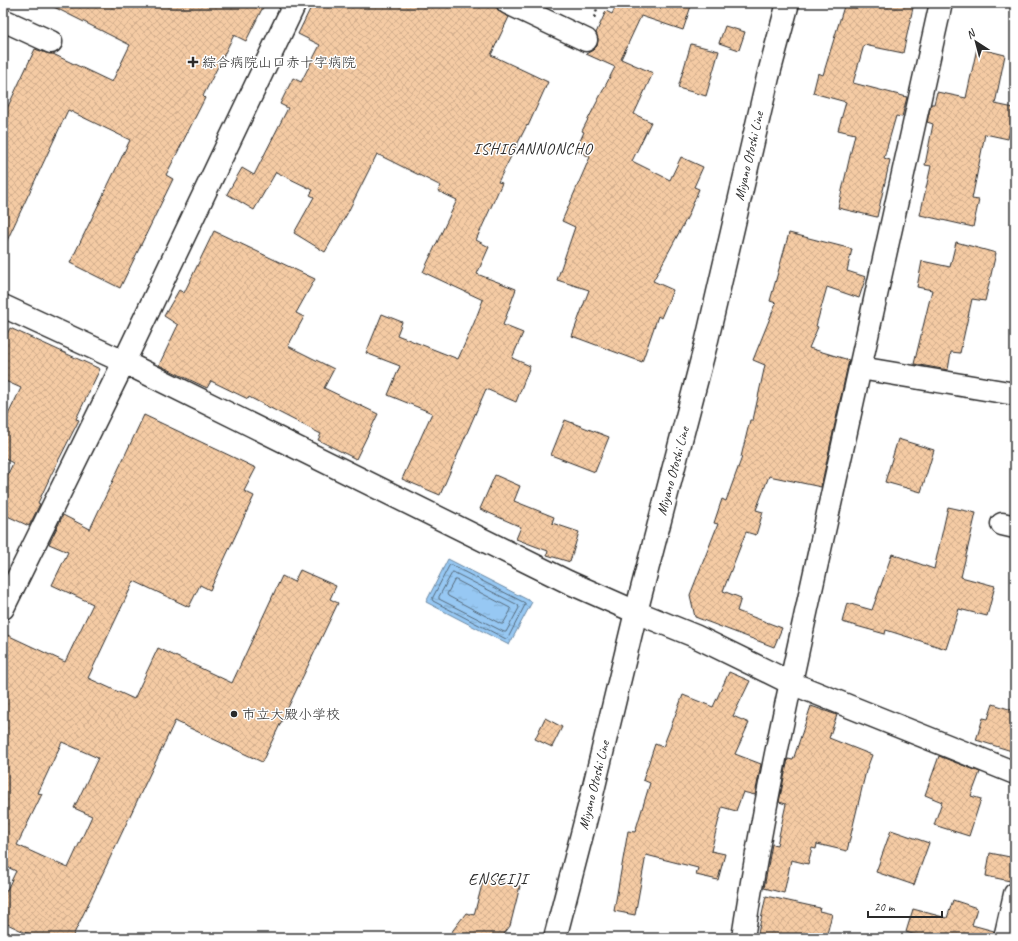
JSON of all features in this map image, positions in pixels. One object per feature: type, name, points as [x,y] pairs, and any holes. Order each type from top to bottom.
[{"type":"street","points":[[3,608],[124,362],[295,3]]},
{"type":"street","points":[[508,3],[586,40]]},
{"type":"street","name":"Miyano Otoshi Line","points":[[555,938],[589,807],[636,612],[706,344],[768,77],[788,3]]},
{"type":"street","points":[[743,938],[751,888],[791,683],[914,120],[942,3]]},
{"type":"street","points":[[3,20],[51,42]]},
{"type":"street","points":[[3,306],[124,362],[568,582],[636,612],[696,636],[791,683],[1015,773]]},
{"type":"street","points":[[860,368],[1015,394]]},
{"type":"street","points":[[1005,938],[1015,894]]},
{"type":"water","points":[[448,559],[532,602],[509,645],[426,602]]},
{"type":"building","points":[[46,3],[265,3],[246,41],[234,35],[203,96],[205,98],[166,175],[173,179],[120,288],[70,263],[130,140],[68,110],[3,249],[3,117],[35,49],[53,54],[112,82],[130,45]]},
{"type":"building","points":[[313,3],[496,3],[498,10],[509,17],[491,55],[548,82],[528,126],[527,125],[498,182],[502,183],[476,240],[489,247],[477,274],[516,289],[503,325],[523,333],[512,358],[530,366],[516,402],[486,389],[440,495],[402,479],[432,413],[388,395],[400,366],[366,353],[382,314],[402,322],[397,335],[458,359],[483,300],[423,272],[457,200],[438,191],[441,186],[377,154],[347,214],[325,252],[294,233],[314,197],[310,195],[313,190],[276,172],[254,210],[227,194],[242,168],[254,175],[288,108],[280,104],[293,78],[301,82],[320,45],[298,34]]},
{"type":"building","points":[[613,3],[692,3],[683,30],[641,16],[621,59],[653,73],[634,114],[651,122],[632,161],[670,180],[681,157],[703,167],[694,187],[699,189],[688,216],[653,281],[673,290],[661,318],[658,316],[642,362],[572,336],[589,290],[557,280],[575,227],[562,221],[590,157],[576,150],[584,132],[582,131],[615,67],[586,54],[597,46],[598,39],[596,33],[606,11],[612,14],[615,8],[612,7]]},
{"type":"building","points":[[845,3],[914,3],[903,53],[864,45],[853,83],[907,97],[902,117],[896,116],[884,158],[890,160],[877,217],[838,208],[855,134],[838,130],[846,102],[813,93],[818,73],[823,75]]},
{"type":"building","points":[[725,26],[745,32],[739,50],[719,43]]},
{"type":"building","points":[[691,44],[719,51],[706,96],[678,88]]},
{"type":"building","points":[[977,48],[1005,55],[995,104],[1014,108],[1008,139],[985,134],[972,199],[979,200],[973,227],[920,215],[931,166],[925,165],[933,124],[927,122],[931,104],[934,104],[937,92],[966,98]]},
{"type":"building","points":[[214,231],[315,279],[296,313],[304,317],[288,346],[334,369],[324,388],[378,414],[356,459],[318,440],[321,434],[249,397],[248,399],[211,381],[207,388],[159,365],[178,325],[164,316],[179,290],[184,293]]},
{"type":"building","points":[[789,233],[852,249],[847,271],[866,277],[859,298],[827,287],[816,326],[818,327],[809,348],[849,360],[821,487],[769,476],[756,510],[763,512],[756,535],[746,532],[723,591],[741,598],[737,611],[782,628],[774,647],[695,617],[690,595],[718,524],[714,523],[722,499],[726,501],[742,457],[750,420],[753,420],[765,365],[753,360],[776,303],[770,301]]},
{"type":"building","points":[[956,242],[996,253],[985,301],[972,299],[960,353],[951,352],[948,370],[914,364],[932,290],[917,287],[922,261],[950,267]]},
{"type":"building","points":[[10,328],[100,369],[76,419],[79,420],[51,475],[38,503],[40,504],[29,526],[3,514],[3,485],[13,463],[3,458],[3,425],[21,388],[3,380],[3,343]]},
{"type":"building","points":[[144,415],[256,468],[244,491],[254,496],[210,590],[200,585],[189,607],[134,581],[88,678],[134,699],[158,648],[232,683],[282,576],[294,582],[300,570],[336,586],[330,599],[338,603],[262,762],[175,721],[72,938],[37,938],[3,922],[3,898],[16,871],[7,867],[3,875],[3,633],[65,662],[93,604],[52,585],[68,552],[49,544],[63,515],[90,529]],"holes":[[[62,742],[98,758],[74,808],[92,816],[68,868],[17,845],[42,794],[38,793]]]},
{"type":"building","points":[[565,420],[609,437],[595,472],[551,455]]},
{"type":"building","points":[[898,439],[934,450],[921,492],[885,482]]},
{"type":"building","points":[[495,475],[520,486],[514,501],[554,517],[552,523],[579,532],[570,562],[547,555],[548,551],[516,539],[521,527],[480,509]]},
{"type":"building","points":[[948,507],[976,513],[961,577],[995,586],[987,616],[959,609],[946,649],[886,630],[885,634],[842,622],[847,603],[872,610],[892,554],[934,569]]},
{"type":"building","points":[[729,672],[750,681],[733,716],[749,723],[735,754],[761,764],[755,795],[743,792],[736,811],[722,807],[711,851],[725,854],[718,880],[696,875],[698,868],[646,855],[635,915],[614,911],[628,831],[635,832],[650,783],[643,780],[655,744],[663,747],[683,695],[713,707]]},
{"type":"building","points":[[993,704],[1015,711],[1015,752],[976,740],[983,718],[988,719]]},
{"type":"building","points":[[811,706],[837,715],[829,738],[872,755],[866,771],[847,851],[817,844],[816,849],[812,848],[808,864],[791,860],[784,893],[764,888],[772,844],[777,845],[786,804],[779,802],[788,759],[793,760]]},
{"type":"building","points":[[545,718],[562,727],[552,747],[535,739]]},
{"type":"building","points":[[939,756],[980,772],[971,796],[981,799],[969,836],[934,825],[942,802],[925,795]]},
{"type":"building","points":[[891,830],[929,843],[914,885],[876,872]]},
{"type":"building","points":[[990,853],[1015,858],[1010,881],[986,876]]},
{"type":"building","points":[[484,877],[520,886],[510,926],[501,938],[447,938],[466,913],[474,915]]},
{"type":"building","points":[[766,896],[820,908],[819,911],[832,914],[826,938],[757,938]]},
{"type":"building","points":[[953,900],[977,908],[972,925],[994,931],[993,938],[926,938],[906,932],[913,909],[947,918]]},
{"type":"place","name":"綜合病院山口赤十字病院","points":[[193,62]]},
{"type":"place","name":"市立大殿小学校","points":[[234,714]]},
{"type":"district","name":"ISHIGANNONCHO","points":[[533,149]]},
{"type":"district","name":"ENSEIJI","points":[[498,879]]}]
